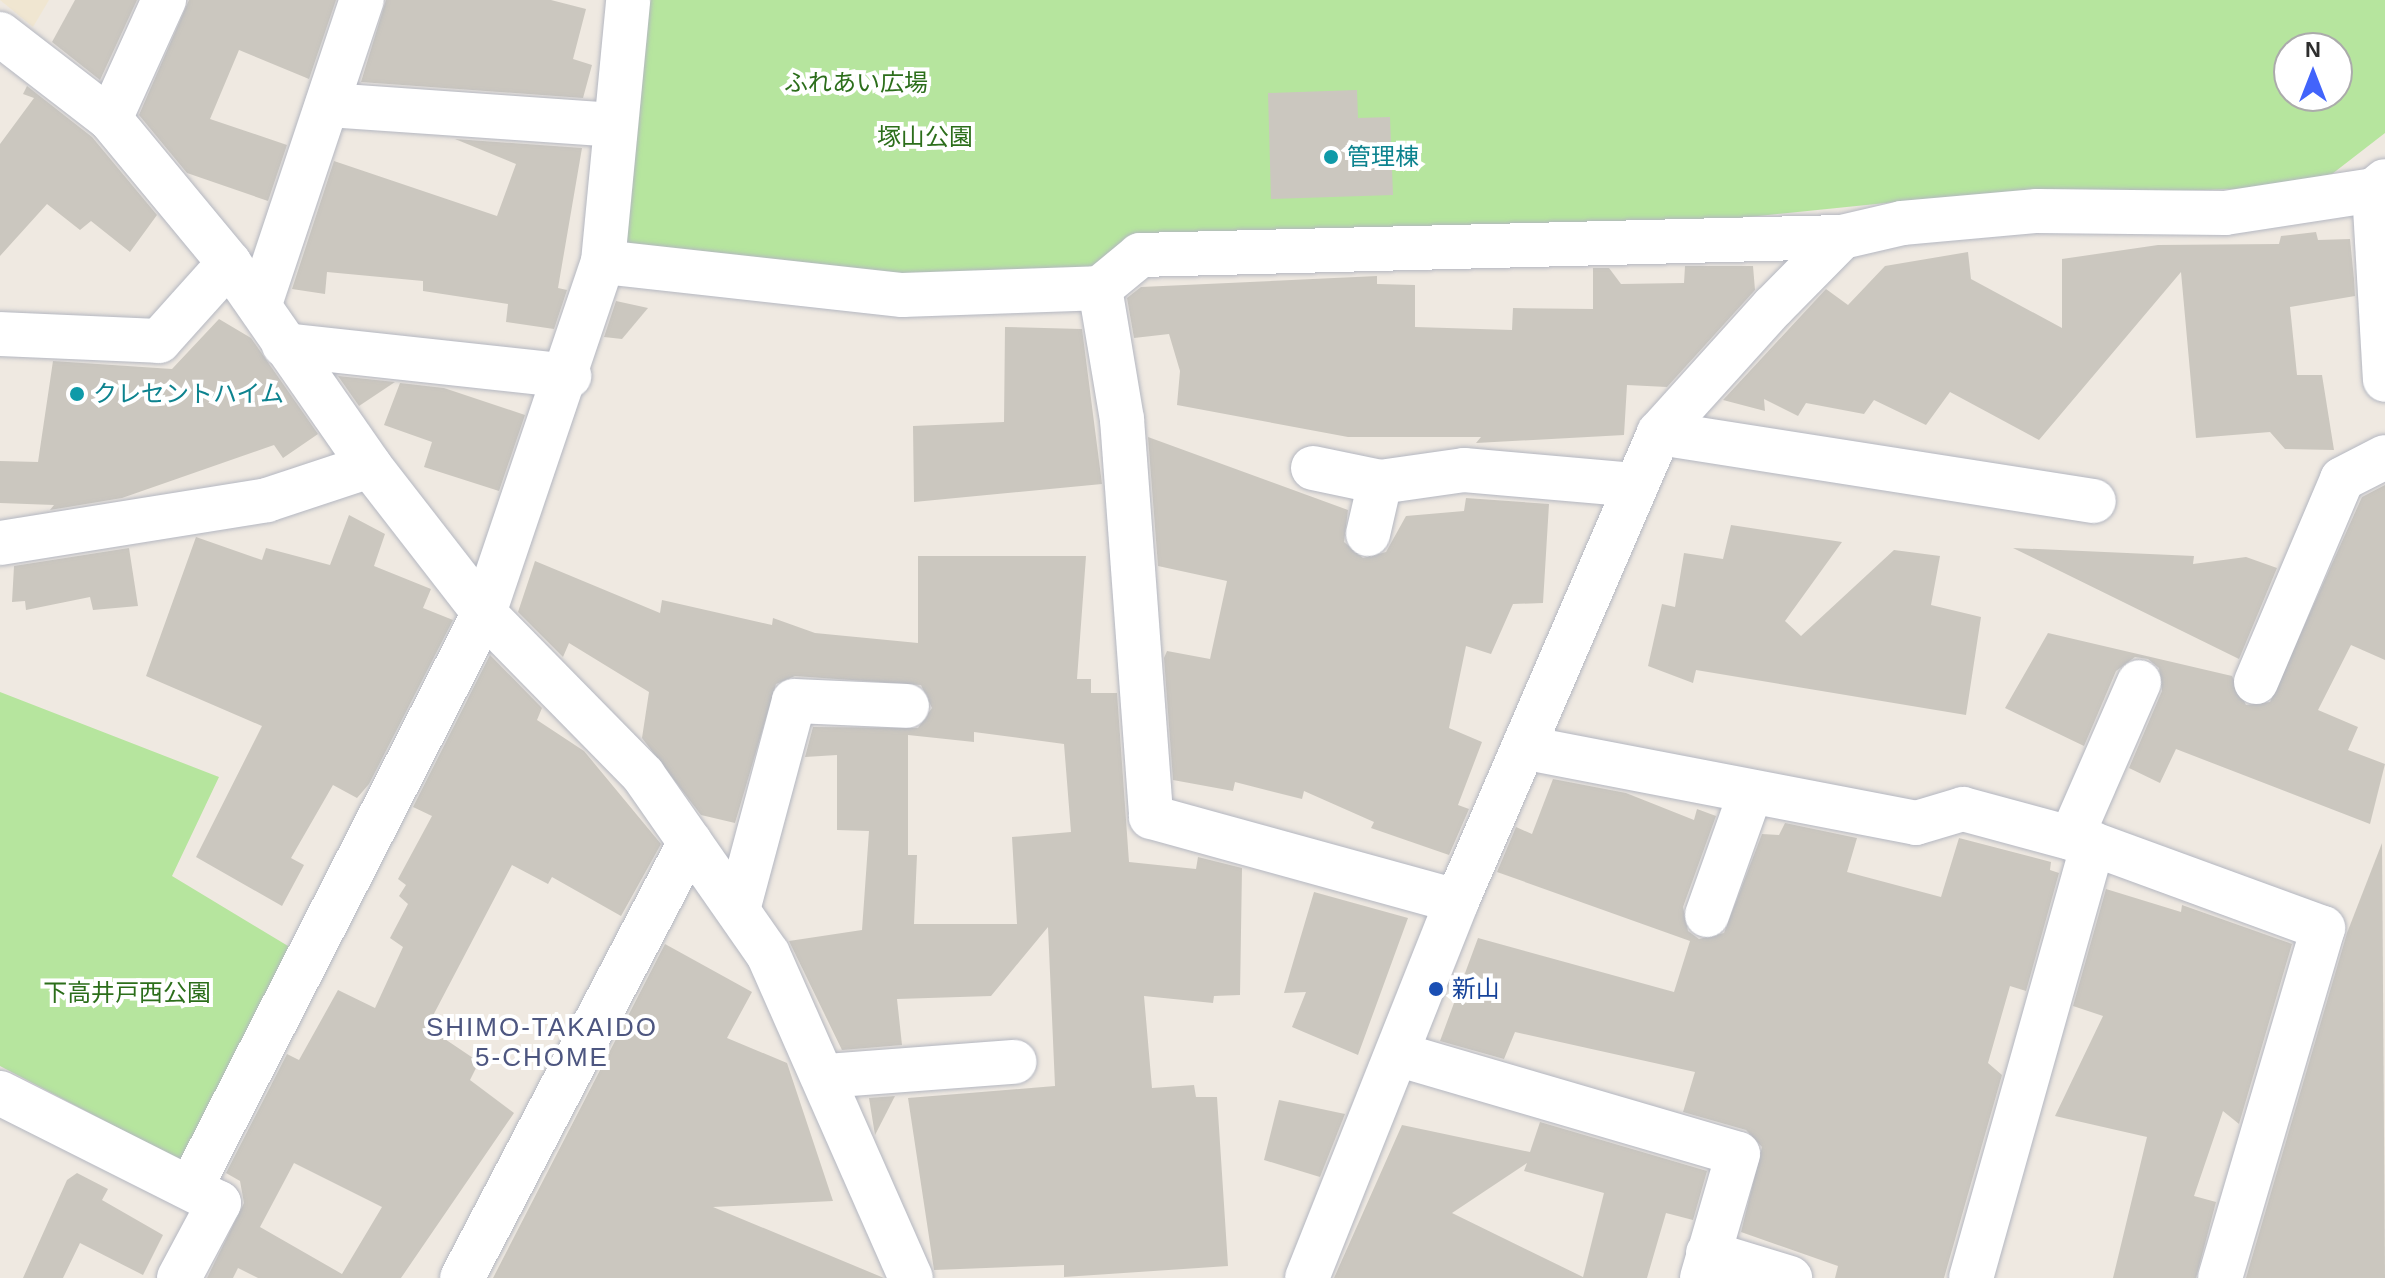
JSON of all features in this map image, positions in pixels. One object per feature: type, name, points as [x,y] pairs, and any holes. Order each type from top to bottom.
[{"type":"street","points":[[110,119],[164,0]]},
{"type":"street","points":[[260,304],[362,0]]},
{"type":"street","points":[[192,1185],[484,613],[569,376],[603,262],[626,1]]},
{"type":"street","points":[[0,34],[110,119],[229,263],[370,466],[484,613],[643,775],[739,906],[826,1076],[911,1278]]},
{"type":"street","points":[[329,105],[613,125]]},
{"type":"street","points":[[603,262],[902,295],[1100,288],[1140,255],[1842,237],[1902,223],[2037,211],[2225,213],[2379,186],[2384,365]]},
{"type":"street","points":[[1307,1278],[1457,901],[1527,748],[1659,433],[1842,237]]},
{"type":"street","points":[[0,334],[159,341],[229,263]]},
{"type":"street","points":[[1100,288],[1122,419],[1151,817],[1457,901]]},
{"type":"street","points":[[284,345],[569,376]]},
{"type":"street","points":[[1659,433],[2094,501]]},
{"type":"street","points":[[2256,682],[2342,479],[2385,457]]},
{"type":"street","points":[[0,543],[267,500],[370,466]]},
{"type":"street","points":[[1313,468],[1380,482],[1464,470],[1636,485]]},
{"type":"street","points":[[1368,534],[1380,482]]},
{"type":"street","points":[[1971,1278],[2082,841],[2139,682]]},
{"type":"street","points":[[739,906],[794,701],[907,706]]},
{"type":"street","points":[[1527,748],[1750,794],[1916,823],[1963,809],[2082,841],[2323,928],[2220,1278]]},
{"type":"street","points":[[1707,915],[1750,794]]},
{"type":"street","points":[[462,1278],[690,842]]},
{"type":"street","points":[[1397,1054],[1738,1154],[1705,1266],[1790,1278]]},
{"type":"street","points":[[826,1076],[1014,1062]]},
{"type":"street","points":[[0,1093],[192,1185],[219,1203],[179,1278]]},
{"type":"shaded area","points":[[0,0],[49,0],[33,27]]},
{"type":"green space","name":"塚山公園","points":[[642,0],[2385,0],[2385,133],[2332,174],[2265,188],[1925,199],[1366,256],[913,275],[615,253]]},
{"type":"green space","name":"下高井戸西公園","points":[[0,692],[219,777],[172,876],[293,949],[191,1166],[0,1066]]},
{"type":"building","points":[[75,0],[137,0],[100,80],[52,42]]},
{"type":"building","points":[[189,0],[336,0],[309,79],[239,50],[210,119],[287,145],[268,201],[187,173],[139,115]]},
{"type":"building","points":[[386,0],[551,0],[586,9],[573,59],[592,65],[583,98],[361,82]]},
{"type":"building","points":[[27,86],[92,137],[157,215],[130,252],[91,221],[80,230],[47,204],[0,256],[0,144],[34,98],[23,94]]},
{"type":"building","name":"管理棟","points":[[1357,90],[1358,118],[1390,117],[1393,195],[1271,199],[1268,93]]},
{"type":"building","points":[[455,139],[582,148],[558,288],[567,290],[554,329],[506,322],[508,304],[423,291],[423,281],[327,272],[325,294],[292,289],[334,161],[497,216],[516,164]]},
{"type":"building","points":[[2316,232],[2318,240],[2350,239],[2354,279],[2355,296],[2290,307],[2297,375],[2322,375],[2334,450],[2285,449],[2270,432],[2196,438],[2181,272],[2039,440],[1950,392],[1926,425],[1874,400],[1864,414],[1806,403],[1798,416],[1764,399],[1765,411],[1723,400],[1826,289],[1848,305],[1885,266],[1968,252],[1971,279],[2062,328],[2062,259],[2158,245],[2279,244],[2281,236]]},
{"type":"building","points":[[1685,266],[1753,266],[1755,290],[1667,387],[1627,385],[1624,435],[1476,443],[1481,437],[1348,437],[1177,405],[1180,371],[1169,334],[1134,338],[1127,298],[1141,287],[1377,276],[1377,284],[1415,285],[1415,327],[1512,330],[1513,308],[1593,309],[1593,268],[1609,268],[1621,284],[1684,283]]},
{"type":"building","points":[[616,301],[648,308],[622,339],[604,337]]},
{"type":"building","points":[[219,319],[251,338],[318,434],[283,458],[274,445],[122,498],[50,510],[54,505],[0,503],[0,461],[38,462],[53,361],[172,369]]},
{"type":"building","points":[[1005,327],[1082,329],[1102,484],[914,502],[913,426],[1004,422]]},
{"type":"building","points":[[338,376],[395,382],[359,406]]},
{"type":"building","points":[[400,383],[444,388],[525,415],[499,491],[424,467],[432,442],[384,425]]},
{"type":"building","points":[[1148,437],[1348,510],[1344,542],[1363,558],[1386,552],[1406,516],[1464,511],[1466,498],[1549,504],[1543,603],[1513,604],[1491,654],[1466,646],[1449,728],[1482,742],[1458,805],[1469,809],[1449,855],[1371,828],[1374,822],[1304,791],[1302,799],[1235,782],[1233,791],[1173,780],[1164,658],[1167,651],[1210,659],[1227,581],[1158,566]]},
{"type":"building","points":[[2385,485],[2385,660],[2351,645],[2318,710],[2358,727],[2348,750],[2385,764],[2370,824],[2176,749],[2160,783],[2129,768],[2162,691],[2159,668],[2148,659],[2135,657],[2116,671],[2084,746],[2005,708],[2048,633],[2232,676],[2246,705],[2270,702],[2362,497]]},
{"type":"building","points":[[349,515],[385,534],[374,566],[431,589],[423,608],[453,620],[369,784],[357,798],[333,785],[291,858],[304,865],[282,906],[196,857],[262,726],[146,676],[196,537],[262,560],[266,548],[330,565]]},
{"type":"building","points":[[1731,525],[1842,542],[1785,621],[1801,636],[1894,550],[1940,556],[1931,605],[1981,617],[1966,715],[1696,670],[1693,683],[1648,666],[1662,604],[1675,607],[1684,553],[1723,559]]},
{"type":"building","points":[[129,548],[138,606],[93,610],[90,597],[26,610],[25,601],[12,602],[14,566]]},
{"type":"building","points":[[2013,548],[2194,556],[2193,564],[2246,557],[2277,568],[2239,659]]},
{"type":"building","points":[[918,556],[1086,556],[1077,679],[1091,679],[1091,693],[1117,693],[1129,862],[1196,869],[1198,857],[1242,868],[1240,995],[1214,996],[1213,1003],[1144,996],[1152,1088],[1194,1085],[1196,1097],[1217,1097],[1228,1266],[1064,1277],[1064,1265],[934,1270],[908,1098],[1055,1086],[1048,927],[991,996],[897,999],[902,1045],[842,1050],[789,941],[862,930],[869,831],[837,830],[837,755],[805,757],[813,727],[918,728],[932,708],[921,685],[795,676],[776,684],[735,823],[701,815],[642,738],[649,692],[569,643],[563,657],[518,612],[535,561],[660,613],[662,600],[772,625],[773,618],[815,633],[918,643]],"holes":[[[974,732],[1064,744],[1071,832],[1012,837],[1017,924],[914,924],[917,855],[908,855],[908,735],[974,742]]]},
{"type":"building","points":[[490,655],[542,708],[537,720],[584,751],[661,844],[621,916],[552,877],[548,884],[512,865],[427,1027],[479,1062],[470,1080],[514,1113],[401,1278],[258,1278],[238,1268],[233,1278],[207,1278],[244,1203],[240,1181],[226,1173],[287,1054],[299,1060],[338,990],[375,1008],[403,947],[390,938],[408,904],[399,896],[406,885],[398,879],[432,816],[413,807]],"holes":[[[294,1163],[382,1207],[342,1274],[260,1227]]]},
{"type":"building","points":[[1553,779],[1626,793],[1694,820],[1697,809],[1716,816],[1683,907],[1688,931],[1699,939],[1724,933],[1762,834],[1779,835],[1785,823],[1857,838],[1847,872],[1941,897],[1959,838],[2051,862],[2050,870],[2059,873],[2026,991],[2010,986],[1988,1063],[2002,1075],[1944,1278],[1835,1278],[1838,1266],[1741,1232],[1762,1147],[1746,1130],[1683,1112],[1695,1072],[1515,1032],[1504,1059],[1440,1041],[1478,938],[1674,992],[1690,941],[1497,872],[1516,827],[1532,834]]},
{"type":"building","points":[[2382,843],[2385,1278],[2246,1278],[2347,933]]},
{"type":"building","points":[[2106,889],[2181,912],[2182,905],[2292,944],[2239,1124],[2223,1111],[2194,1196],[2216,1202],[2196,1278],[2113,1278],[2147,1137],[2055,1116],[2103,1016],[2073,1006]]},
{"type":"building","points":[[1314,892],[1408,918],[1358,1055],[1292,1027],[1306,992],[1284,993]]},
{"type":"building","points":[[665,944],[752,992],[727,1038],[787,1063],[833,1201],[713,1207],[884,1278],[493,1278]]},
{"type":"building","points":[[895,1096],[875,1135],[869,1098]]},
{"type":"building","points":[[1279,1100],[1345,1114],[1320,1177],[1264,1160]]},
{"type":"building","points":[[1540,1122],[1707,1171],[1693,1220],[1666,1213],[1647,1278],[1334,1278],[1402,1125],[1530,1152]],"holes":[[[1527,1163],[1524,1171],[1604,1193],[1583,1277],[1452,1213]]]},
{"type":"building","points":[[77,1173],[108,1189],[102,1200],[163,1235],[143,1275],[80,1243],[63,1278],[23,1278],[67,1180]]},
{"type":"place","name":"管理棟","points":[[1331,157]]},
{"type":"place","name":"クレセントハイム","points":[[77,394]]},
{"type":"place","name":"新山","points":[[1436,989]]},
{"type":"district","name":"SHIMO-TAKAIDO 5-CHOME","points":[[542,1043]]},
{"type":"park label","name":"ふれあい広場","points":[[856,83]]}]
